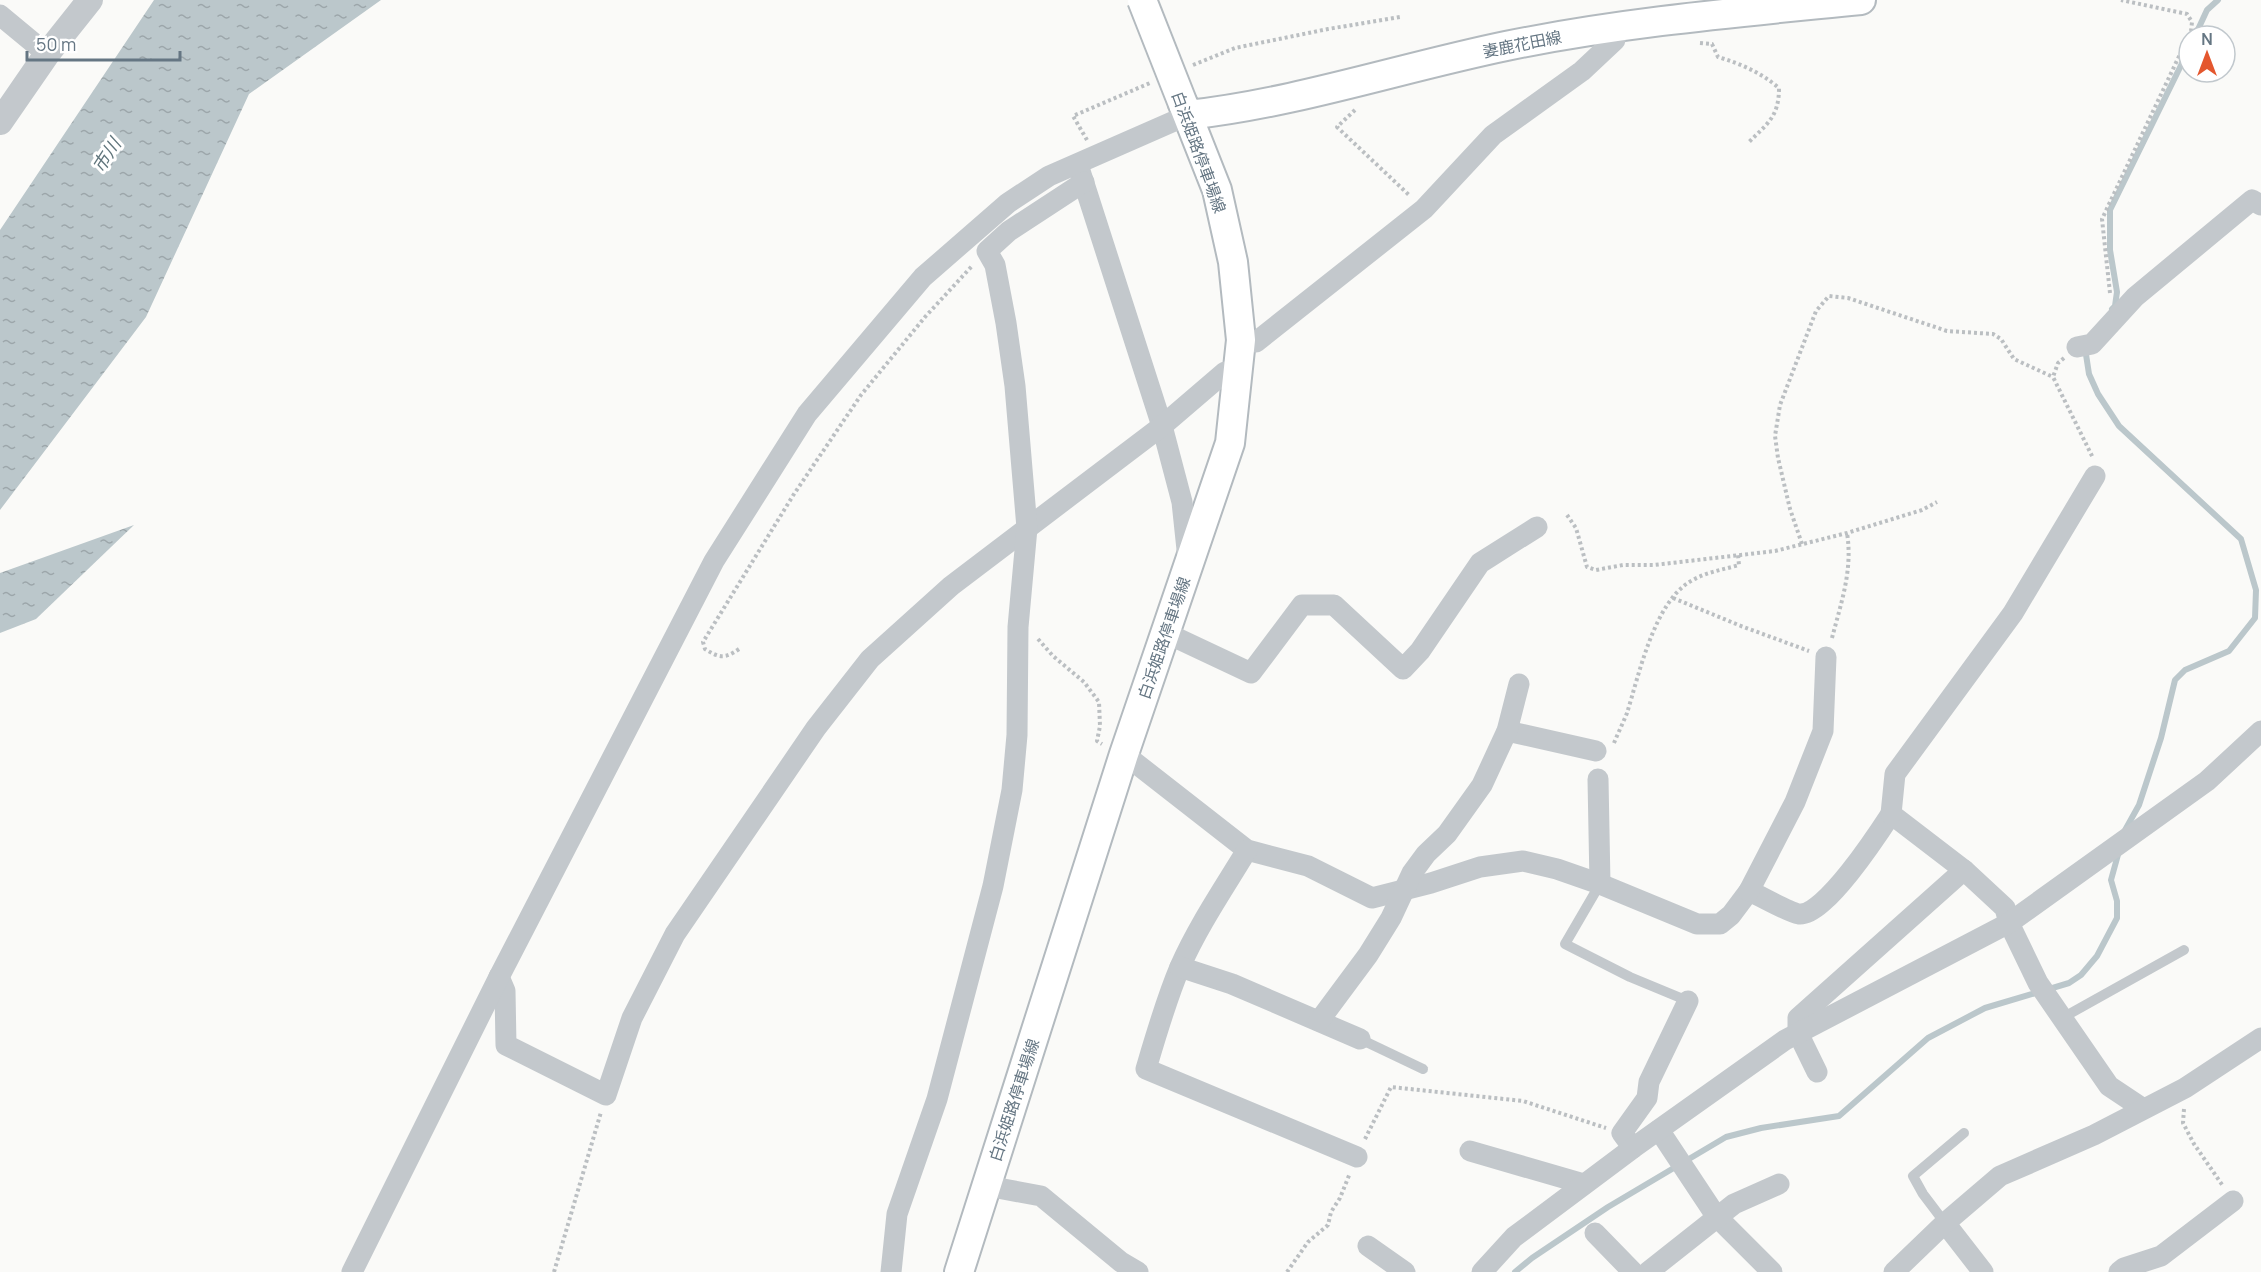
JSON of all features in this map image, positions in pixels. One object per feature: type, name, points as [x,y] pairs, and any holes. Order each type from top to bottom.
[{"type":"main road","name":"白浜姫路停車場線","points":[[959,1272],[1124,754],[1230,443],[1241,340],[1233,262],[1216,190],[1142,0]]},
{"type":"main road","name":"妻鹿花田線","points":[[1185,109],[1238,109],[1505,46],[1617,26],[1861,0]]},
{"type":"street","points":[[0,122],[47,54],[90,0]]},
{"type":"street","points":[[0,15],[47,54]]},
{"type":"street","points":[[1256,342],[1424,209],[1493,135],[1582,71],[1615,40],[1617,26]]},
{"type":"street","points":[[891,1272],[897,1214],[937,1098],[993,886],[1012,790],[1017,735],[1018,627],[1027,528],[1015,386],[1006,322],[995,265],[987,251],[1086,168],[1185,109]]},
{"type":"street","points":[[1086,168],[1182,502],[1188,569]]},
{"type":"street","points":[[352,1272],[499,977],[714,561],[807,414],[923,277],[1008,203],[1049,176],[1086,168]]},
{"type":"street","points":[[2085,345],[2135,297],[2258,199]]},
{"type":"street","points":[[499,977],[505,991],[506,1045],[606,1095],[632,1018],[675,934],[816,728],[870,659],[951,586],[1162,426],[1225,372]]},
{"type":"street","points":[[1749,891],[1800,914],[1813,911],[1857,866],[1891,814],[1895,774],[2013,613],[2095,476]]},
{"type":"street","points":[[1166,633],[1251,673],[1302,605],[1334,605],[1403,669],[1420,651],[1480,563],[1537,527]]},
{"type":"street","points":[[1124,754],[1246,850],[1308,866],[1372,898],[1480,867],[1523,861],[1557,869],[1600,884],[1697,924],[1719,924],[1731,915],[1749,891],[1795,802],[1823,730],[1826,657]]},
{"type":"street","points":[[1318,1021],[1368,955],[1391,918],[1412,873],[1426,854],[1447,834],[1482,785],[1507,731],[1519,684]]},
{"type":"street","points":[[1507,731],[1596,751]]},
{"type":"street","points":[[1628,1140],[1659,1130],[1785,1040],[2009,923],[2207,781],[2261,731]]},
{"type":"street","points":[[1598,779],[1600,884]]},
{"type":"street","points":[[1891,814],[1964,870],[2005,908],[2009,923],[2038,983],[2109,1086],[2142,1108]]},
{"type":"street","points":[[1246,850],[1180,967],[1146,1069],[1357,1157]]},
{"type":"street","points":[[1817,1072],[1798,1033],[1798,1018],[1964,870]]},
{"type":"street","points":[[1180,967],[1232,984],[1360,1039]]},
{"type":"street","points":[[1482,1272],[1514,1237],[1584,1184],[1628,1140],[1647,1098],[1649,1082],[1688,1001]]},
{"type":"street","points":[[1894,1272],[1945,1223],[2000,1176],[2094,1134],[2185,1088],[2261,1038]]},
{"type":"street","points":[[1659,1130],[1716,1216],[1772,1272]]},
{"type":"street","points":[[1470,1151],[1584,1184]]},
{"type":"street","points":[[1648,1272],[1716,1216],[1734,1204],[1779,1184]]},
{"type":"street","points":[[987,1186],[1041,1196],[1121,1262],[1138,1272]]},
{"type":"street","points":[[2119,1272],[2124,1268],[2161,1257],[2233,1201]]},
{"type":"street","points":[[1945,1223],[1983,1272]]},
{"type":"street","points":[[1595,1233],[1633,1272]]},
{"type":"street","points":[[1368,1246],[1405,1272]]},
{"type":"lane","points":[[1600,884],[1564,944],[1688,1001]]},
{"type":"lane","points":[[2057,1010],[2184,950]]},
{"type":"lane","points":[[1360,1039],[1423,1069]]},
{"type":"lane","points":[[1945,1223],[1923,1194],[1913,1176],[1964,1133]]},
{"type":"path","points":[[2109,297],[2102,219],[2193,22],[2187,14],[2121,0]]},
{"type":"path","points":[[1192,66],[1235,48],[1400,17]]},
{"type":"path","points":[[1692,42],[1713,44],[1718,57],[1763,75],[1779,88],[1779,102],[1773,118],[1748,143]]},
{"type":"path","points":[[1086,168],[1073,116],[1160,79]]},
{"type":"path","points":[[1360,108],[1352,111],[1337,127],[1424,209]]},
{"type":"path","points":[[739,649],[728,657],[718,657],[705,649],[703,642],[794,494],[861,395],[925,317],[987,251]]},
{"type":"path","points":[[1802,544],[1790,509],[1775,436],[1780,405],[1816,311],[1828,296],[1848,298],[1947,331],[1993,334],[2001,339],[2014,359],[2053,377],[2094,460],[2095,476]]},
{"type":"path","points":[[2053,377],[2058,363],[2085,345]]},
{"type":"path","points":[[1567,515],[1576,528],[1587,567],[1596,570],[1623,565],[1654,566],[1775,551],[1847,533],[1922,510],[1937,502]]},
{"type":"path","points":[[1673,598],[1740,626],[1826,657],[1848,572],[1850,549],[1847,533]]},
{"type":"path","points":[[1598,779],[1626,714],[1641,662],[1662,615],[1673,598],[1688,582],[1708,573],[1739,565],[1738,555]]},
{"type":"path","points":[[1018,627],[1031,631],[1053,657],[1084,682],[1099,702],[1100,726],[1097,741],[1124,754]]},
{"type":"path","points":[[1287,1272],[1308,1242],[1328,1225],[1330,1212],[1340,1198],[1391,1087],[1523,1101],[1628,1140]]},
{"type":"path","points":[[2185,1088],[2183,1123],[2194,1144],[2233,1201]]},
{"type":"path","points":[[554,1272],[606,1095]]},
{"type":"water","name":"市川","points":[[154,0],[381,0],[249,94],[146,317],[0,510],[0,230]]},
{"type":"water","points":[[134,525],[36,619],[0,633],[0,573]]},
{"type":"waterway","points":[[2201,24],[2207,10],[2218,0]]},
{"type":"waterway","points":[[2112,309],[2115,306],[2117,292],[2110,250],[2110,210],[2177,73]]},
{"type":"waterway","points":[[2085,348],[2089,374],[2098,394],[2119,426],[2241,539],[2256,590],[2255,618],[2229,651],[2185,670],[2175,680],[2161,738],[2139,805],[2124,832]]},
{"type":"waterway","points":[[1515,1272],[1608,1207],[1726,1137],[1761,1128],[1839,1116],[1928,1038],[1985,1008],[2069,983],[2081,975],[2097,956],[2117,918],[2117,901],[2111,880],[2119,851]]}]
